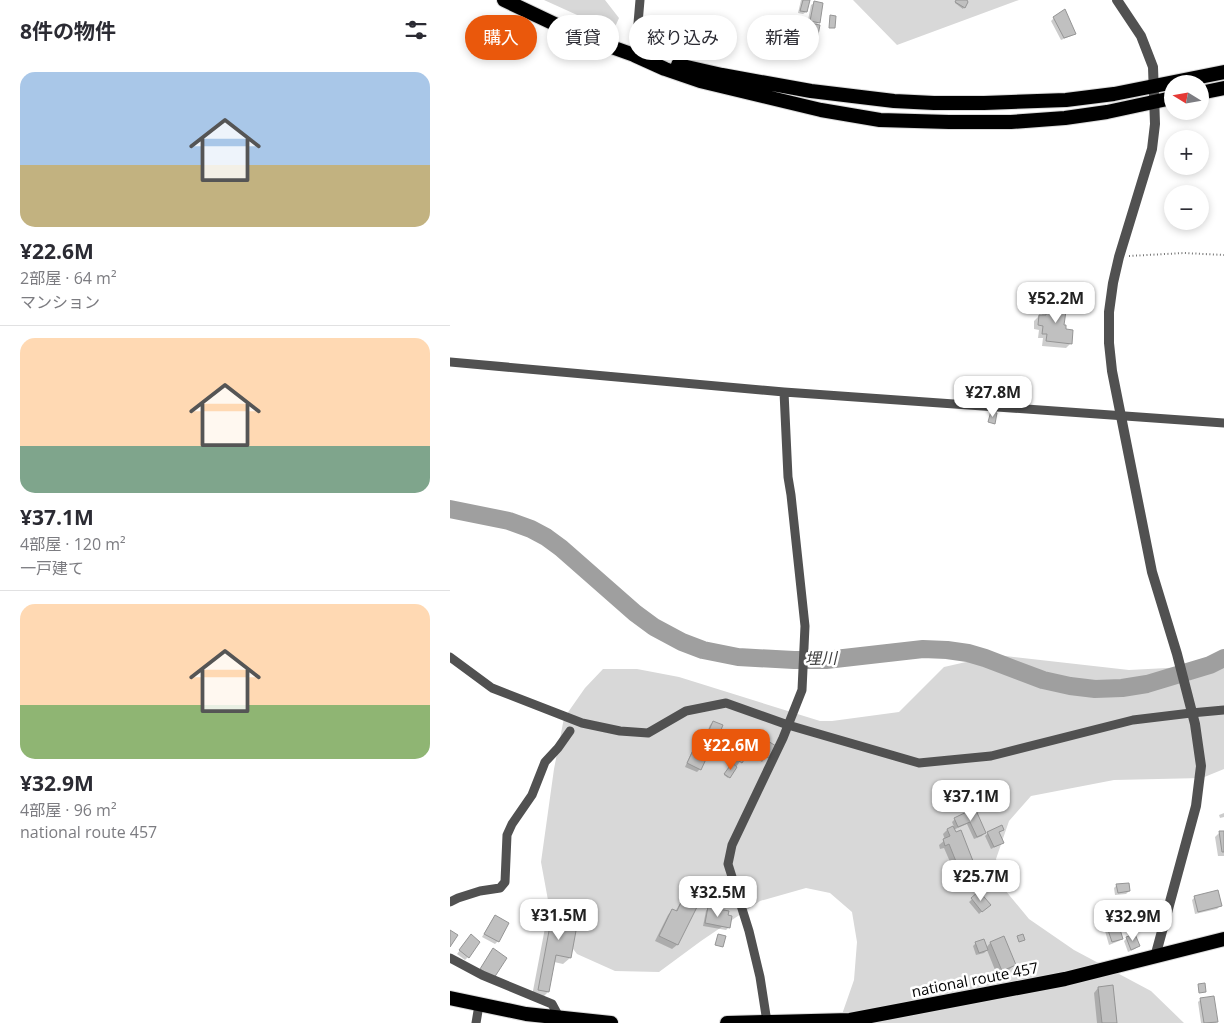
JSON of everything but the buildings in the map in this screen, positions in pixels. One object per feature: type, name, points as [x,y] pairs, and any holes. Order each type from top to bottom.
[{"type":"highway","points":[[504,0],[578,35],[629,53]]},
{"type":"highway","points":[[645,60],[708,83],[821,110],[880,120],[1011,122],[1065,118],[1164,100]]},
{"type":"highway","points":[[656,60],[722,75],[810,91],[894,101],[984,103],[1066,100],[1114,94],[1224,72]]},
{"type":"highway","points":[[1209,91],[1224,88]]},
{"type":"highway","name":"national route 457","points":[[727,1023],[850,1020],[1065,979],[1224,939]]},
{"type":"highway","points":[[450,998],[526,1014],[611,1023]]},
{"type":"street","points":[[639,15],[640,0]]},
{"type":"street","points":[[1116,0],[1141,36],[1153,67],[1155,124],[1152,148],[1113,283],[1109,312],[1109,343],[1112,370],[1152,572],[1195,724],[1200,766],[1196,806],[1155,957]]},
{"type":"street","points":[[450,362],[784,392],[1224,423]]},
{"type":"street","points":[[767,1022],[750,931],[728,864],[732,844],[788,725],[802,690],[805,626],[788,477],[784,392]]},
{"type":"street","points":[[450,657],[492,688],[582,722],[620,731],[648,733],[686,711],[726,703],[788,725],[920,763],[991,756],[1133,720],[1191,710],[1224,710]]},
{"type":"street","points":[[450,902],[473,893],[500,888],[505,882],[507,835],[509,830],[532,795],[545,762],[570,731]]},
{"type":"street","points":[[450,958],[482,975],[552,1004],[559,1017]]},
{"type":"street","points":[[476,1023],[479,1005]]},
{"type":"path","points":[[1119,257],[1184,253],[1224,255]]},
{"type":"shaded area","points":[[544,0],[605,0],[617,15],[577,15]]},
{"type":"shaded area","points":[[853,0],[1019,0],[897,45]]},
{"type":"shaded area","points":[[997,655],[1129,670],[1224,665],[1224,769],[1202,778],[1114,780],[1031,796],[1009,821],[996,859],[1005,890],[1029,919],[1074,950],[1151,991],[1184,1023],[839,1023],[854,980],[857,942],[852,912],[830,893],[806,888],[760,901],[659,972],[615,971],[577,954],[552,922],[541,862],[554,769],[564,718],[585,688],[603,669],[637,669],[679,677],[820,721],[832,721],[899,712],[944,667]]},
{"type":"waterway","name":"埋川","points":[[450,509],[509,521],[531,529],[561,548],[635,613],[654,627],[682,642],[703,650],[738,657],[826,660],[923,649],[947,650],[985,658],[1043,680],[1095,689],[1122,688],[1147,684],[1210,665],[1224,658]]}]
